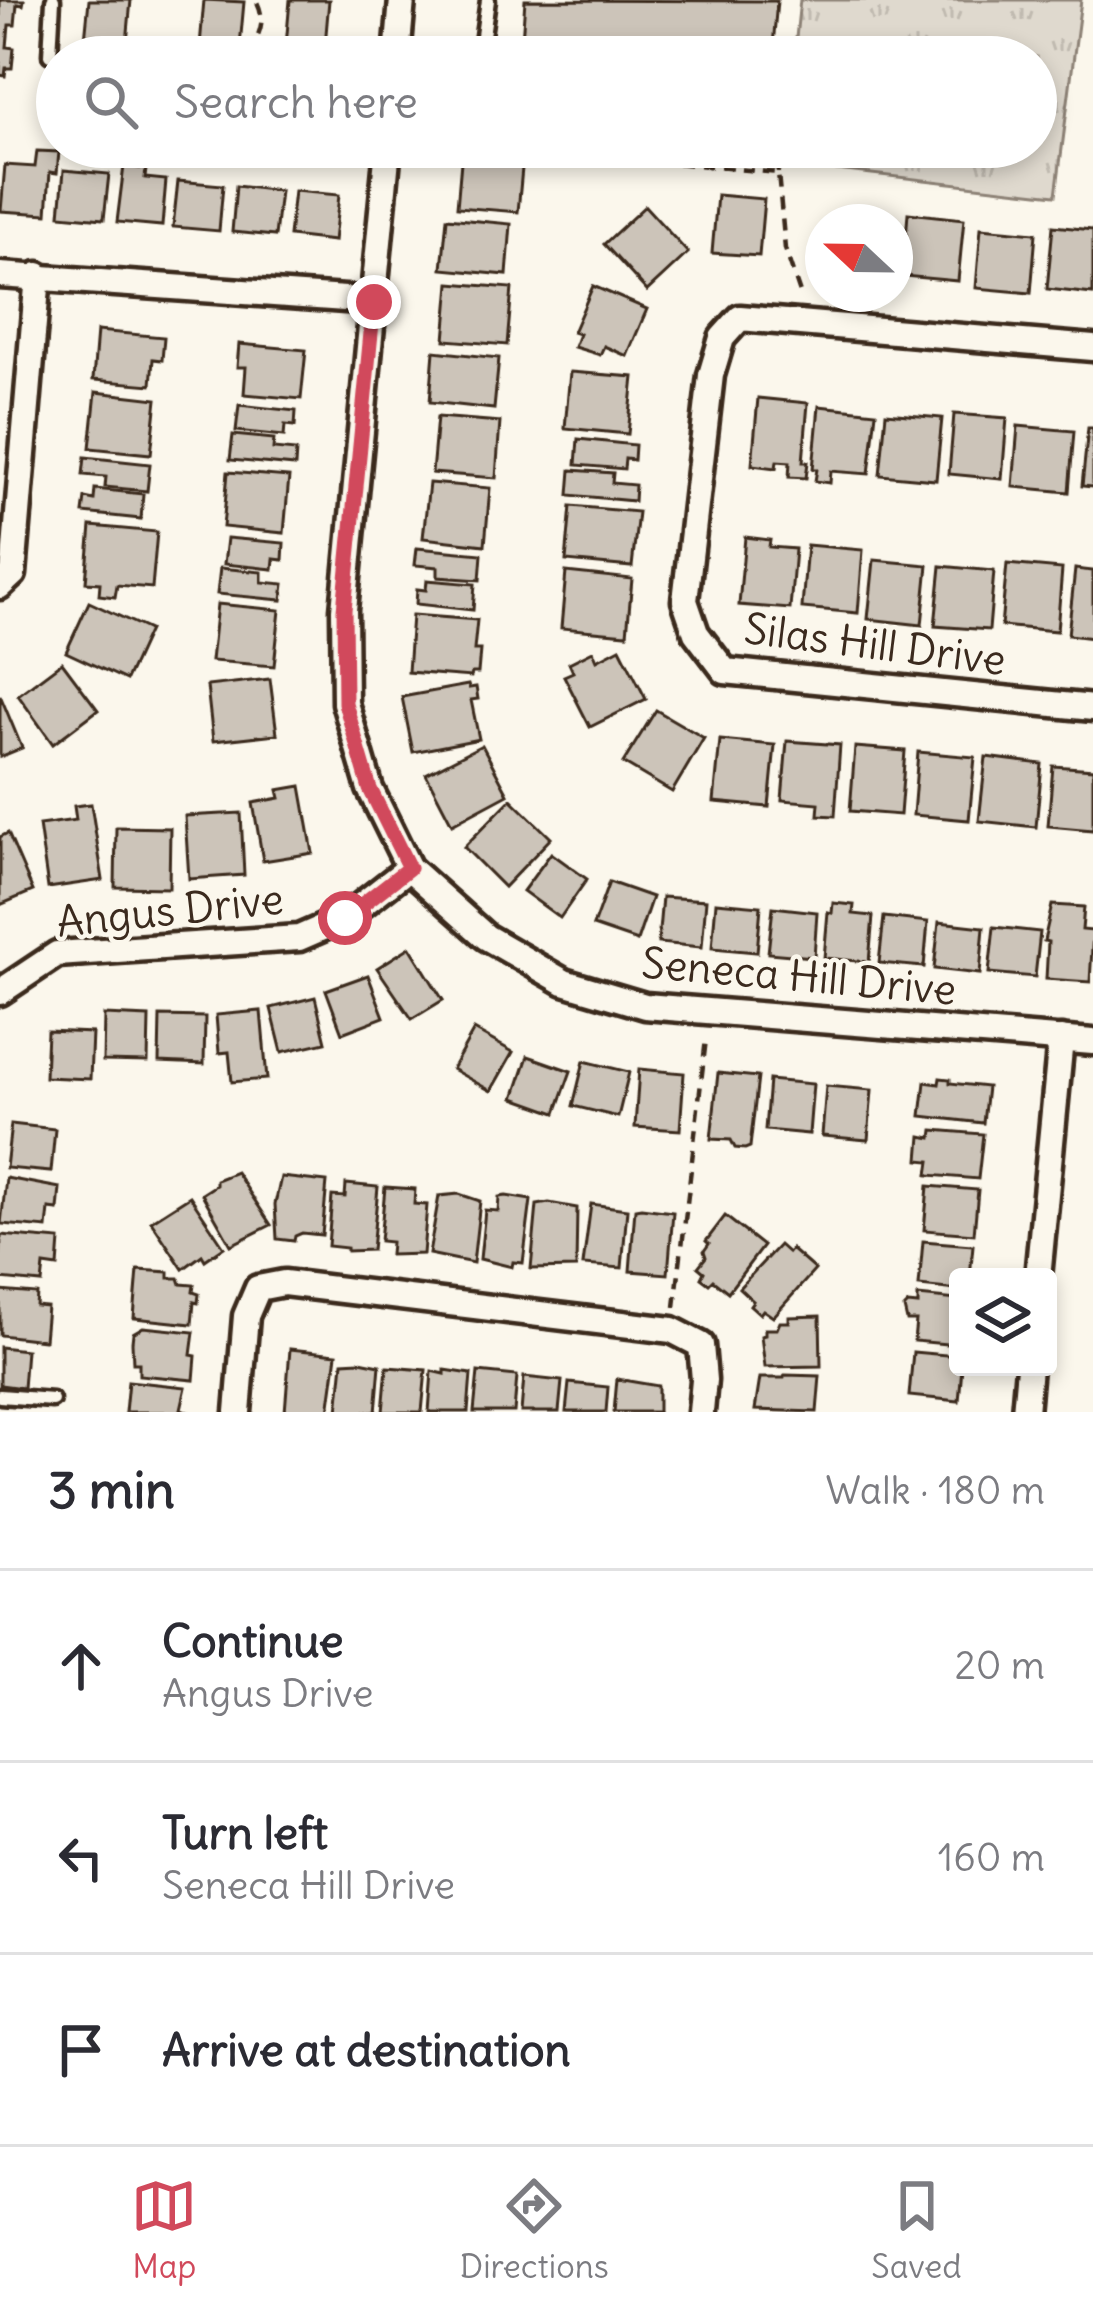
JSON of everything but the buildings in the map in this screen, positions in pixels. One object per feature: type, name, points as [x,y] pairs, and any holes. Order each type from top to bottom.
[{"type":"street","points":[[399,36],[402,0]]},
{"type":"street","name":"Seneca Hill Drive","points":[[386,168],[344,610],[345,703],[370,789],[409,868],[486,937],[564,982],[645,1006],[1093,1042]]},
{"type":"street","points":[[0,275],[374,302]]},
{"type":"street","points":[[0,586],[13,574],[38,275]]},
{"type":"street","name":"Silas Hill Drive","points":[[1093,348],[740,319],[722,338],[711,375],[685,601],[696,633],[725,671],[1093,708]]},
{"type":"street","name":"Angus Drive","points":[[0,992],[57,954],[299,938],[345,918],[409,868]]},
{"type":"street","points":[[1039,1268],[1061,1039]]},
{"type":"street","points":[[238,1412],[246,1316],[258,1288],[284,1283],[673,1330],[701,1345],[701,1412]]},
{"type":"street","points":[[1025,1412],[1028,1376]]},
{"type":"lane","points":[[51,36],[53,0]]},
{"type":"lane","points":[[483,36],[488,0]]},
{"type":"lane","points":[[0,1396],[52,1400]]},
{"type":"path","points":[[256,0],[261,9],[260,36]]},
{"type":"path","points":[[727,168],[778,173]]},
{"type":"path","points":[[778,168],[785,248],[809,322]]},
{"type":"path","points":[[673,1330],[706,1039]]},
{"type":"green space","points":[[800,0],[1081,0],[1056,195],[819,168],[1057,168],[1057,36],[796,36]]},
{"type":"route","points":[[345,918],[409,868],[370,789],[345,703],[344,610],[374,302]]}]
